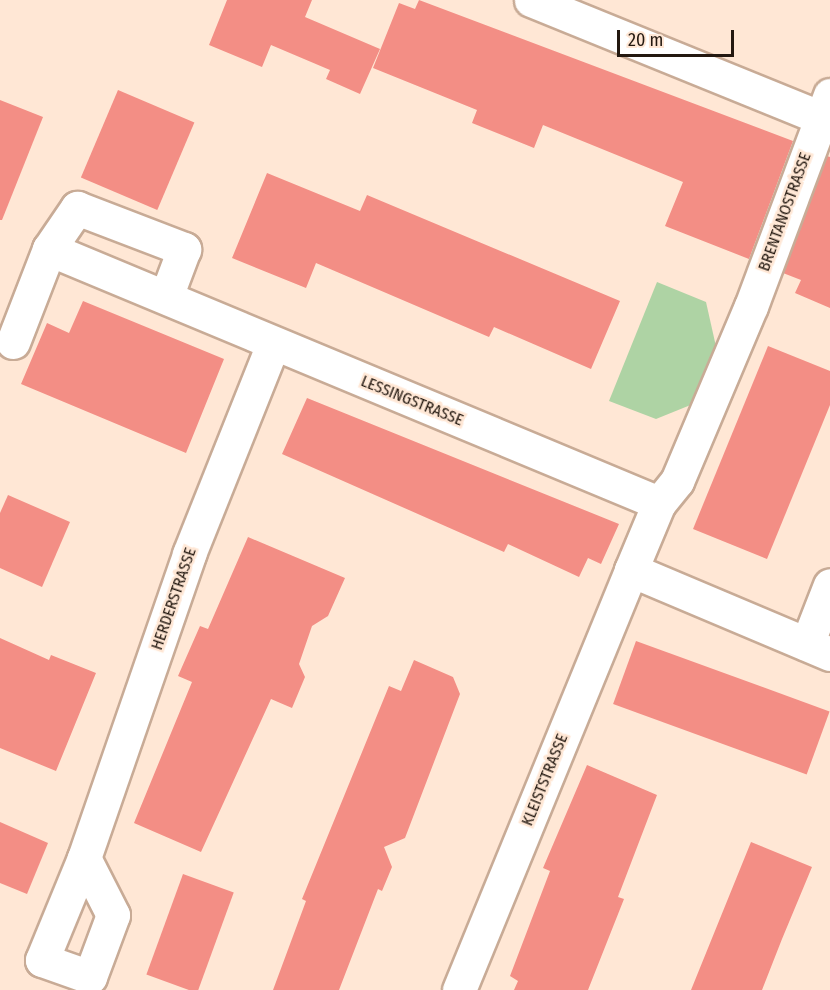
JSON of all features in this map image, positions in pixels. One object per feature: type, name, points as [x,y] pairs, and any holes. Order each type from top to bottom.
[{"type":"street","name":"BRENTANOSTRASSE","points":[[531,0],[825,106],[751,306],[677,481],[658,503]]},
{"type":"street","points":[[13,342],[50,249],[77,208],[184,249],[166,297]]},
{"type":"street","name":"LESSINGSTRASSE","points":[[50,249],[658,503]]},
{"type":"street","name":"HERDERSTRASSE","points":[[84,858],[189,554],[273,344]]},
{"type":"street","points":[[658,503],[631,570],[818,649],[830,585]]},
{"type":"street","name":"KLEISTSTRASSE","points":[[459,990],[631,570]]},
{"type":"green space","points":[[657,282],[706,302],[717,351],[693,404],[656,419],[609,401]]},
{"type":"building","points":[[227,0],[312,0],[305,17],[380,49],[360,94],[326,79],[330,70],[271,45],[262,67],[209,45]]},
{"type":"building","points":[[419,0],[793,141],[749,259],[665,226],[683,182],[543,125],[534,148],[472,123],[477,110],[373,68],[399,3],[415,9]]},
{"type":"building","points":[[118,90],[194,122],[157,210],[81,177]]},
{"type":"building","points":[[0,100],[43,117],[2,220],[0,220]]},
{"type":"building","points":[[827,156],[830,157],[830,308],[795,293],[801,280],[783,273]]},
{"type":"building","points":[[267,173],[360,211],[367,195],[620,301],[591,369],[494,327],[489,337],[316,263],[306,288],[232,258]]},
{"type":"building","points":[[83,301],[224,359],[186,453],[21,384],[47,323],[69,333]]},
{"type":"building","points":[[768,346],[830,371],[830,405],[767,559],[693,529]]},
{"type":"building","points":[[307,398],[619,524],[601,564],[588,558],[579,577],[508,544],[504,552],[282,454]]},
{"type":"building","points":[[8,495],[70,522],[42,587],[0,568],[0,513]]},
{"type":"building","points":[[248,537],[345,578],[328,616],[312,626],[299,664],[305,677],[292,708],[271,699],[201,852],[134,823],[192,682],[178,676],[200,626],[208,629]]},
{"type":"building","points":[[0,638],[49,660],[51,655],[96,673],[56,771],[0,748]]},
{"type":"building","points":[[636,641],[830,711],[807,774],[613,704]]},
{"type":"building","points":[[414,660],[453,677],[460,694],[405,838],[384,847],[392,867],[382,891],[378,889],[339,990],[273,990],[306,901],[302,899],[389,686],[401,691]]},
{"type":"building","points":[[587,765],[657,795],[618,897],[624,899],[588,990],[514,990],[518,981],[510,976],[550,871],[543,868]]},
{"type":"building","points":[[0,822],[48,843],[27,894],[0,883]]},
{"type":"building","points":[[751,842],[812,867],[762,990],[691,990]]},
{"type":"building","points":[[183,874],[234,892],[198,990],[189,990],[146,975]]}]
